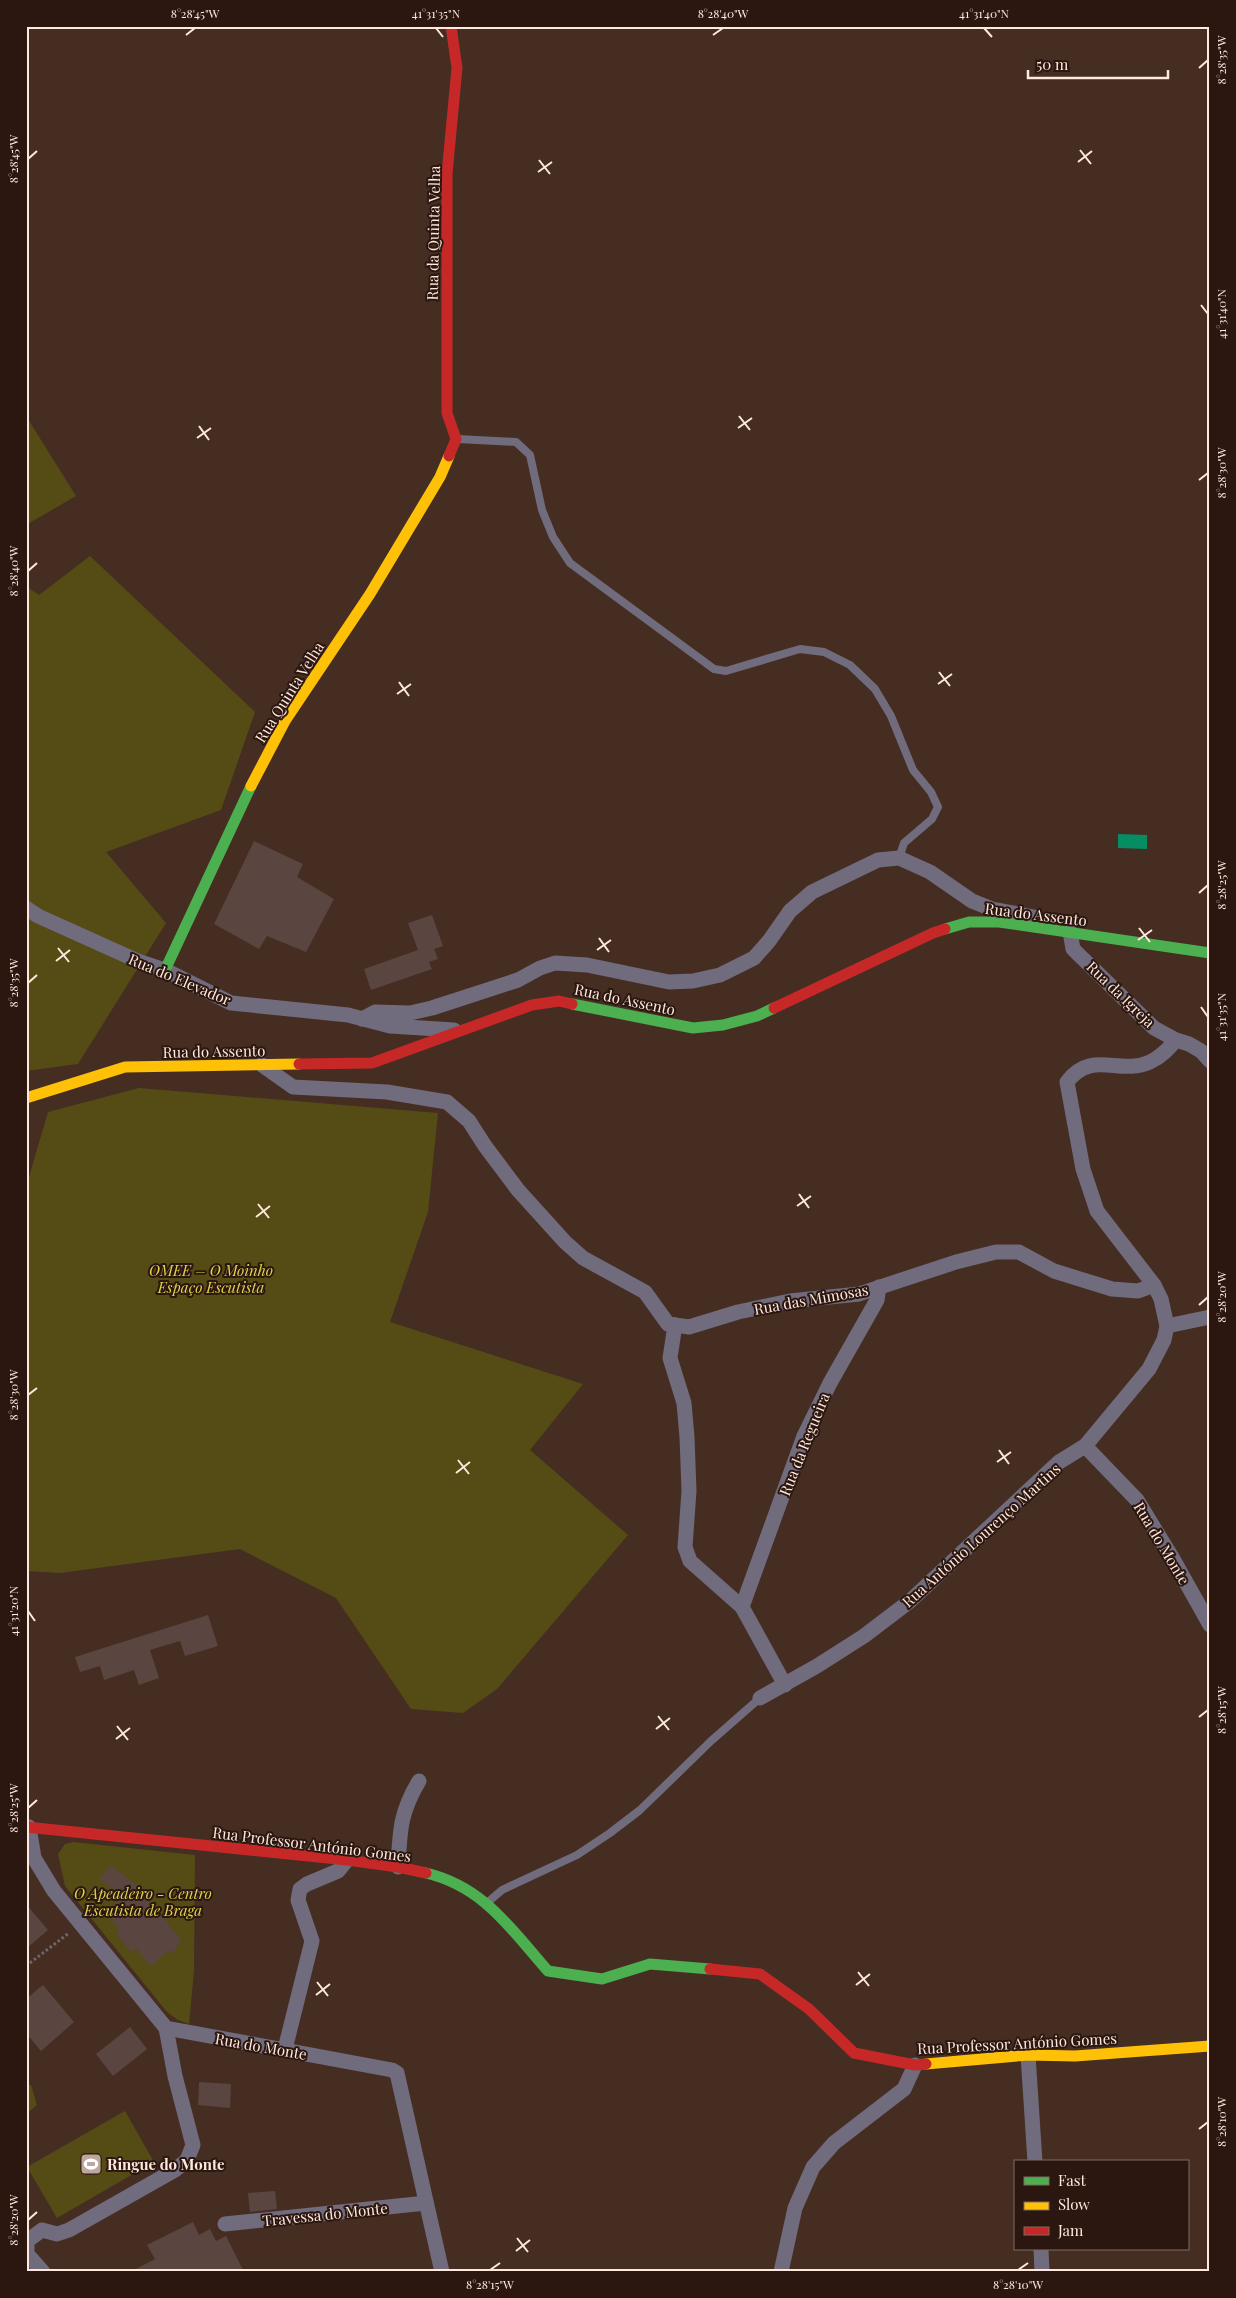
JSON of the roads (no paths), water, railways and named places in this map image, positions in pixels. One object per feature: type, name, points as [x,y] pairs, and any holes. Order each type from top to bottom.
[{"type":"street","name":"Rua da Quinta Velha","points":[[451,26],[457,68],[447,174],[447,413],[456,439]]},
{"type":"street","name":"Rua Quinta Velha","points":[[165,970],[236,814],[285,721],[370,594],[440,477],[456,439]]},
{"type":"street","points":[[362,1019],[375,1012],[410,1013],[432,1008],[518,980],[540,968],[556,963],[588,965],[669,982],[693,981],[720,975],[754,958],[769,941],[790,911],[812,892],[878,860],[899,858],[930,872],[972,901],[992,909],[1046,920],[1064,932]]},
{"type":"street","name":"Rua do Elevador","points":[[26,908],[38,916],[138,961],[165,970],[231,1002],[348,1014],[390,1026],[463,1030]]},
{"type":"street","name":"Rua do Assento","points":[[26,1098],[125,1067],[372,1064],[532,1005],[559,1001],[693,1028],[723,1025],[757,1016],[933,932],[969,922],[999,922],[1210,952]]},
{"type":"street","name":"Rua da Igreja","points":[[1064,932],[1073,949],[1154,1028],[1201,1051],[1210,1061]]},
{"type":"street","points":[[1176,1040],[1165,1053],[1148,1063],[1130,1066],[1088,1065],[1074,1073],[1067,1082],[1083,1169],[1097,1210],[1154,1285],[1161,1299],[1167,1326],[1210,1317]]},
{"type":"street","points":[[262,1065],[293,1087],[387,1092],[447,1102],[469,1121],[518,1190],[565,1242],[583,1258],[645,1292],[668,1324],[675,1325],[670,1358],[684,1403],[690,1491],[685,1547],[690,1561],[742,1607],[785,1685]]},
{"type":"street","name":"Rua das Mimosas","points":[[675,1325],[689,1327],[738,1312],[790,1301],[859,1294],[956,1262],[996,1252],[1020,1252],[1054,1271],[1112,1289],[1138,1291],[1154,1285]]},
{"type":"street","name":"Rua da Regueira","points":[[742,1607],[804,1436],[830,1383],[877,1300],[879,1287]]},
{"type":"street","name":"Rua António Lourenço Martins","points":[[760,1698],[785,1685],[864,1636],[910,1601],[1059,1462],[1085,1446],[1149,1368],[1164,1340],[1167,1326]]},
{"type":"street","name":"Rua do Monte","points":[[1085,1446],[1137,1500],[1174,1559],[1210,1625]]},
{"type":"street","points":[[398,1867],[402,1821],[407,1802],[419,1781]]},
{"type":"street","points":[[28,1827],[34,1858],[54,1891],[166,2028],[175,2076],[193,2145],[187,2160],[174,2170],[69,2230],[58,2234],[42,2230],[27,2241],[27,2254],[43,2272]]},
{"type":"street","name":"Rua Professor António Gomes","points":[[28,1827],[347,1860],[398,1867],[437,1876],[461,1885],[488,1903],[548,1971],[602,1979],[650,1964],[760,1974],[809,2009],[854,2053],[915,2065],[1028,2055],[1074,2056],[1210,2046]]},
{"type":"street","points":[[285,2049],[312,1941],[298,1900],[300,1889],[307,1884],[338,1871],[347,1860]]},
{"type":"street","name":"Rua do Monte","points":[[166,2028],[285,2049],[392,2070],[397,2073],[442,2272]]},
{"type":"street","points":[[1028,2055],[1035,2160]]},
{"type":"street","points":[[780,2272],[795,2208],[813,2167],[834,2143],[904,2089],[915,2065]]},
{"type":"street","name":"Travessa do Monte","points":[[225,2224],[426,2203]]},
{"type":"street","points":[[1041,2250],[1042,2272]]},
{"type":"lane","points":[[456,439],[516,442],[530,456],[542,510],[554,537],[570,563],[714,669],[726,671],[800,649],[824,652],[850,665],[879,696],[891,716],[913,770],[930,792],[938,807],[932,819],[904,843],[899,858]]},
{"type":"lane","name":"Rua António Lourenço Martins","points":[[488,1903],[502,1890],[577,1855],[610,1833],[640,1810],[760,1698]]},
{"type":"place","name":"Ringue do Monte","points":[[91,2164]]},
{"type":"park label","name":"OMEE – O Moinho Espaço Escutista","points":[[211,1278]]},
{"type":"park label","name":"O Apeadeiro - Centro Escutista de Braga","points":[[143,1902]]}]
